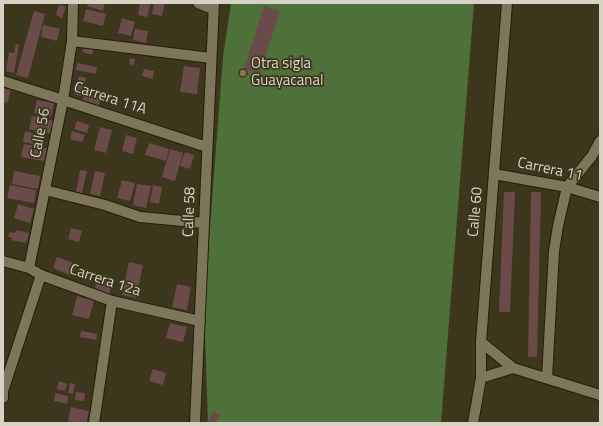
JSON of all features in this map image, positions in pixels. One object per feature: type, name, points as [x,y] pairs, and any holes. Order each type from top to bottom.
[{"type":"street","name":"Calle 56","points":[[29,268],[63,100],[72,40],[73,3]]},
{"type":"street","points":[[198,3],[214,6]]},
{"type":"street","name":"Calle 60","points":[[472,423],[481,378],[481,342],[507,3]]},
{"type":"street","name":"Calle 58","points":[[195,423],[214,6]]},
{"type":"street","points":[[72,40],[211,58]]},
{"type":"street","name":"Carrera 11A","points":[[3,81],[207,146]]},
{"type":"street","points":[[547,378],[554,251],[558,226],[567,187],[592,156],[600,141]]},
{"type":"street","name":"Carrera 11","points":[[494,174],[567,187],[600,197]]},
{"type":"street","points":[[45,190],[105,205],[140,217],[204,223]]},
{"type":"street","name":"Carrera 12a","points":[[3,261],[29,268],[41,275],[112,301],[200,321]]},
{"type":"street","points":[[3,398],[3,391],[41,275]]},
{"type":"street","points":[[94,423],[112,301]]},
{"type":"street","points":[[481,342],[513,368],[600,395]]},
{"type":"street","points":[[481,378],[513,368]]},
{"type":"green space","points":[[231,3],[474,3],[441,423],[208,423],[204,305],[223,57]]},
{"type":"building","points":[[88,3],[105,3],[103,11],[87,6]]},
{"type":"building","points":[[140,3],[151,3],[147,17],[138,15]]},
{"type":"building","points":[[154,3],[165,3],[162,16],[152,14]]},
{"type":"building","points":[[59,5],[66,7],[62,18],[56,15]]},
{"type":"building","points":[[264,6],[280,11],[260,73],[244,69]]},
{"type":"building","points":[[86,9],[106,14],[103,26],[83,21]]},
{"type":"building","points":[[34,11],[45,14],[28,78],[16,75]]},
{"type":"building","points":[[122,18],[135,22],[131,36],[118,33]]},
{"type":"building","points":[[43,25],[60,29],[57,41],[41,37]]},
{"type":"building","points":[[135,29],[148,31],[146,43],[133,40]]},
{"type":"building","points":[[16,44],[19,45],[14,73],[6,71],[9,52],[14,53]]},
{"type":"building","points":[[85,46],[94,49],[92,55],[82,52]]},
{"type":"building","points":[[130,58],[135,59],[134,65],[129,64]]},
{"type":"building","points":[[77,63],[97,67],[96,74],[76,70]]},
{"type":"building","points":[[184,66],[200,68],[197,94],[180,92]]},
{"type":"building","points":[[144,69],[154,71],[153,79],[142,76]]},
{"type":"building","points":[[79,76],[86,78],[81,96],[74,94]]},
{"type":"building","points":[[3,88],[11,90],[7,103],[3,102]]},
{"type":"building","points":[[84,94],[101,97],[99,106],[82,102]]},
{"type":"building","points":[[37,100],[54,103],[51,117],[34,113]]},
{"type":"building","points":[[32,116],[54,121],[51,134],[29,129]]},
{"type":"building","points":[[77,121],[89,125],[87,133],[74,129]]},
{"type":"building","points":[[100,127],[112,130],[106,153],[94,150]]},
{"type":"building","points":[[25,131],[35,134],[33,144],[23,142]]},
{"type":"building","points":[[72,131],[85,135],[82,142],[70,139]]},
{"type":"building","points":[[126,135],[137,138],[133,154],[122,151]]},
{"type":"building","points":[[149,143],[169,149],[166,161],[145,155]]},
{"type":"building","points":[[24,144],[47,148],[44,161],[21,157]]},
{"type":"building","points":[[170,149],[183,153],[175,181],[162,177]]},
{"type":"building","points":[[185,152],[194,155],[190,169],[180,166]]},
{"type":"building","points":[[80,170],[87,171],[82,193],[76,192]]},
{"type":"building","points":[[14,171],[40,176],[38,189],[12,184]]},
{"type":"building","points":[[95,171],[105,173],[100,196],[90,194]]},
{"type":"building","points":[[122,180],[135,183],[130,201],[117,198]]},
{"type":"building","points":[[137,184],[151,186],[146,208],[133,205]]},
{"type":"building","points":[[10,185],[36,190],[34,203],[7,198]]},
{"type":"building","points":[[153,185],[162,187],[159,204],[150,202]]},
{"type":"building","points":[[504,192],[515,192],[510,312],[499,312]]},
{"type":"building","points":[[531,192],[541,192],[537,357],[528,357]]},
{"type":"building","points":[[18,204],[34,209],[30,223],[14,218]]},
{"type":"building","points":[[71,228],[82,231],[79,242],[68,239]]},
{"type":"building","points":[[16,230],[29,233],[26,243],[11,240],[12,237],[8,237],[10,232],[15,233]]},
{"type":"building","points":[[57,257],[77,264],[72,276],[53,268]]},
{"type":"building","points":[[129,262],[143,265],[136,298],[122,295]]},
{"type":"building","points":[[97,279],[112,282],[109,295],[94,292]]},
{"type":"building","points":[[177,284],[191,287],[187,310],[172,307]]},
{"type":"building","points":[[77,296],[94,301],[89,319],[72,315]]},
{"type":"building","points":[[170,323],[187,327],[183,342],[166,338]]},
{"type":"building","points":[[81,331],[97,334],[96,340],[80,337]]},
{"type":"building","points":[[153,369],[166,373],[163,385],[149,381]]},
{"type":"building","points":[[59,381],[67,384],[65,391],[57,389]]},
{"type":"building","points":[[70,383],[75,384],[73,394],[68,393]]},
{"type":"building","points":[[76,392],[85,393],[84,401],[75,400]]},
{"type":"building","points":[[55,393],[68,396],[67,404],[54,401]]},
{"type":"building","points":[[71,407],[89,411],[86,423],[68,421]]},
{"type":"building","points":[[213,411],[220,415],[216,423],[207,423]]},
{"type":"place","name":"Otra sigla Guayacanal","points":[[243,73]]}]
